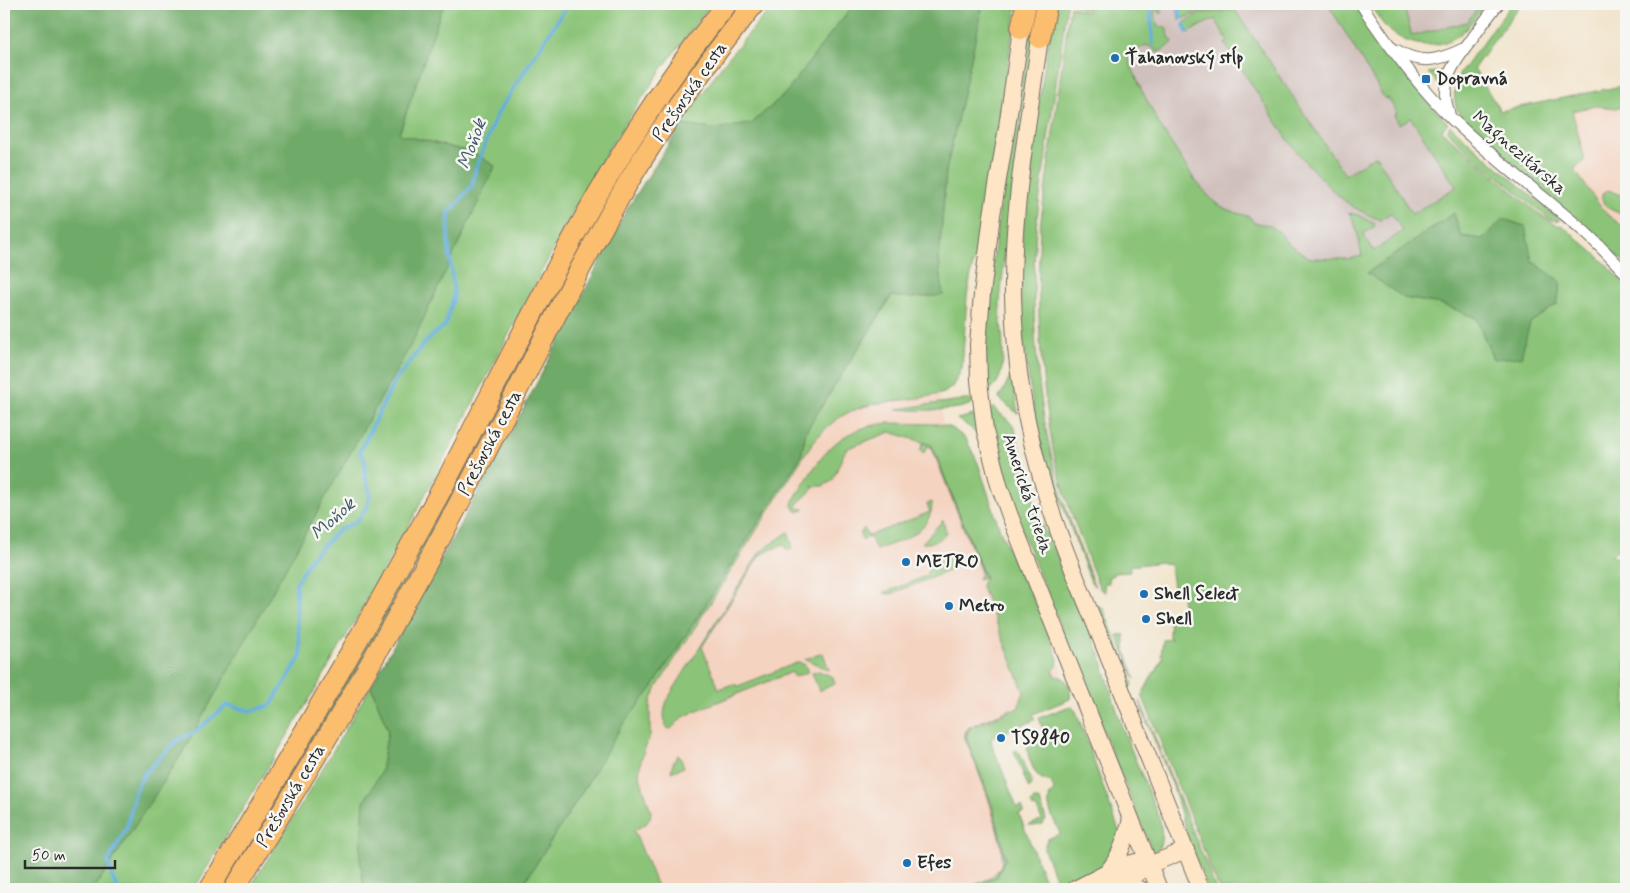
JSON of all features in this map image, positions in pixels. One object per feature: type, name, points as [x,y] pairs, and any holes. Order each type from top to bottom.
[{"type":"highway","name":"Prešovská cesta","points":[[209,889],[281,772],[355,645],[443,487],[575,232],[610,170],[701,35],[727,4]]},
{"type":"highway","name":"Prešovská cesta","points":[[234,889],[317,755],[374,656],[464,494],[596,240],[630,179],[669,118],[719,48],[754,4]]},
{"type":"highway","points":[[1022,29],[1025,4]]},
{"type":"highway","points":[[1040,38],[1042,4]]},
{"type":"highway","points":[[1040,38],[1048,4]]},
{"type":"street","name":"Magnezitárska","points":[[1362,4],[1389,46],[1416,80],[1452,119],[1586,234],[1626,274]]},
{"type":"street","points":[[1452,119],[1446,106],[1445,87],[1451,70],[1498,4]]},
{"type":"street","name":"Americká trieda","points":[[1022,29],[992,215],[982,294],[978,345],[981,406],[991,457],[1010,516],[1158,889]]},
{"type":"street","name":"Americká trieda","points":[[1040,38],[1020,175],[1014,260],[1014,312],[1025,409],[1038,467],[1058,530],[1201,889]]},
{"type":"street","points":[[1389,46],[1406,56],[1427,60],[1450,55],[1465,48]]},
{"type":"street","points":[[1099,889],[1113,877],[1116,862],[1131,820]]},
{"type":"street","points":[[1075,889],[1113,877],[1129,879],[1150,865],[1186,850]]},
{"type":"street","points":[[1113,877],[1140,889]]},
{"type":"shaded area","points":[[1092,4],[1346,4],[1483,191],[1348,287],[1218,226],[1155,128]]},
{"type":"shaded area","points":[[1392,4],[1480,4],[1467,22],[1411,36],[1404,7],[1393,9]]},
{"type":"shaded area","points":[[1626,85],[1626,264],[1571,214],[1481,138],[1463,120],[1471,116]]},
{"type":"shaded area","points":[[939,394],[943,425],[960,433],[976,456],[1000,530],[1017,568],[1039,609],[1070,692],[1071,697],[1067,701],[1033,714],[1035,718],[982,741],[1041,889],[599,889],[645,700],[813,438],[839,416],[851,410],[870,405]]},
{"type":"green space","points":[[4,4],[447,4],[441,11],[399,134],[474,153],[495,166],[414,339],[184,750],[94,889],[4,889]]},
{"type":"green space","points":[[447,4],[711,4],[661,70],[611,145],[570,217],[403,537],[320,682],[194,889],[94,889],[184,750],[474,153],[399,134],[441,11]]},
{"type":"green space","points":[[774,4],[855,4],[786,93],[751,124],[714,129],[681,125],[722,65]]},
{"type":"green space","points":[[855,4],[983,4],[946,171],[939,259],[943,295],[912,298],[891,296],[806,431],[801,456],[652,688],[621,727],[520,889],[364,889],[360,858],[364,802],[381,772],[388,730],[371,686],[516,423],[627,209],[681,125],[714,129],[751,124],[786,93]]},
{"type":"green space","points":[[983,4],[1017,4],[983,227],[967,296],[962,369],[952,387],[944,393],[868,406],[837,419],[822,432],[807,451],[657,687],[650,704],[650,735],[641,760],[639,774],[651,812],[646,824],[634,830],[658,889],[520,889],[621,727],[652,688],[801,456],[806,431],[892,296],[912,298],[943,295],[939,259],[946,171]]},
{"type":"green space","points":[[1032,4],[1036,4],[1034,37],[1001,295],[1002,365],[1000,376],[995,385],[988,390],[985,371],[987,307],[1001,198],[1020,93]]},
{"type":"green space","points":[[1056,4],[1067,5],[1036,229],[1034,316],[1038,376],[1047,434],[1057,478],[1066,510],[1095,587],[1091,582],[1042,456],[1023,340],[1020,272],[1025,196],[1047,49]]},
{"type":"green space","points":[[1072,4],[1160,4],[1162,13],[1160,14],[1159,10],[1154,12],[1158,27],[1166,27],[1170,39],[1174,42],[1158,53],[1155,49],[1146,45],[1134,51],[1128,57],[1141,89],[1160,126],[1194,179],[1214,202],[1228,210],[1250,217],[1254,223],[1269,225],[1279,232],[1289,244],[1310,258],[1348,259],[1362,256],[1356,228],[1349,213],[1358,215],[1375,224],[1374,227],[1363,234],[1374,251],[1403,231],[1391,213],[1380,220],[1352,206],[1329,187],[1306,162],[1293,147],[1225,44],[1228,41],[1215,19],[1188,33],[1184,23],[1199,14],[1234,8],[1345,175],[1376,155],[1412,214],[1456,187],[1411,118],[1399,124],[1394,115],[1397,113],[1388,98],[1385,99],[1328,4],[1355,4],[1398,66],[1448,123],[1441,130],[1540,215],[1554,224],[1563,226],[1602,260],[1626,285],[1626,543],[1611,556],[1623,561],[1624,568],[1619,614],[1622,632],[1626,639],[1626,889],[1219,889],[1142,695],[1163,657],[1161,656],[1163,640],[1171,639],[1169,638],[1169,630],[1171,630],[1169,624],[1173,613],[1183,613],[1182,593],[1173,588],[1170,565],[1161,562],[1130,566],[1130,572],[1113,573],[1113,576],[1108,577],[1109,583],[1104,583],[1105,592],[1100,589],[1065,495],[1050,433],[1043,381],[1040,337],[1038,293],[1040,227],[1070,6],[1087,12],[1088,10]],"holes":[[[1454,213],[1461,236],[1483,239],[1503,219],[1532,261],[1561,282],[1557,304],[1530,323],[1493,359],[1476,318],[1441,304],[1404,298]]]},
{"type":"green space","points":[[1177,4],[1228,4],[1230,7],[1200,12],[1179,20]]},
{"type":"green space","points":[[1371,4],[1392,4],[1394,9],[1404,7],[1412,36],[1467,22],[1480,4],[1485,4],[1466,29],[1456,37],[1435,45],[1424,45],[1402,39],[1392,32],[1381,22]]},
{"type":"green space","points":[[1512,4],[1521,4],[1474,68],[1500,111],[1626,85],[1626,105],[1616,108],[1595,106],[1572,111],[1584,156],[1584,162],[1574,169],[1600,206],[1626,229],[1626,264],[1571,214],[1481,138],[1466,123],[1457,109],[1455,93],[1460,73]]},
{"type":"green space","points":[[1444,71],[1441,86],[1428,73]]},
{"type":"green space","points":[[1450,125],[1560,220],[1549,219],[1470,153],[1447,131]]},
{"type":"green space","points":[[1608,190],[1626,197],[1626,215],[1607,207],[1602,196]]},
{"type":"green space","points":[[1454,213],[1461,236],[1483,239],[1503,219],[1525,226],[1532,261],[1561,282],[1557,304],[1530,323],[1521,357],[1493,359],[1476,318],[1441,304],[1404,298],[1367,273]]},
{"type":"green space","points":[[513,373],[515,373],[471,465],[350,683],[225,889],[218,889]]},
{"type":"green space","points":[[1012,374],[1018,414],[999,398]]},
{"type":"green space","points":[[972,400],[973,402],[960,408],[949,409],[896,409]]},
{"type":"green space","points":[[993,407],[1015,429],[1026,476],[1041,523],[1079,600],[1101,658],[1122,727],[1160,820],[1162,837],[1157,852],[1153,853],[1012,507],[996,454],[990,410]]},
{"type":"green space","points":[[974,415],[977,435],[971,428],[957,419]]},
{"type":"green space","points":[[889,423],[938,424],[952,428],[966,439],[978,463],[1000,530],[1017,568],[1039,609],[1058,659],[1057,666],[1053,671],[1055,676],[1063,678],[1068,683],[1070,699],[1033,714],[1035,720],[1021,725],[1024,732],[1017,727],[992,737],[991,742],[1017,808],[1022,806],[1024,812],[1019,814],[1048,889],[962,889],[982,882],[996,873],[1002,859],[1001,843],[1005,859],[996,877],[972,887],[997,877],[1006,858],[993,807],[966,737],[970,728],[1018,708],[1024,692],[981,585],[985,577],[932,445],[890,432],[846,449],[832,481],[823,486],[811,486],[815,487],[797,504],[797,508],[804,510],[797,512],[792,506],[793,501],[820,459],[830,448],[854,431]]},
{"type":"green space","points":[[923,443],[931,445],[984,577],[978,579],[981,572],[932,448],[927,446],[924,453],[920,450]]},
{"type":"green space","points":[[932,502],[931,513],[927,521],[921,528],[904,539],[876,550],[870,537],[862,540],[860,534],[864,528],[868,536],[930,512],[927,504]]},
{"type":"green space","points":[[943,520],[946,532],[944,535],[936,541],[922,543]]},
{"type":"green space","points":[[788,532],[792,544],[791,550],[787,550],[784,544],[760,555],[702,647],[719,689],[733,684],[738,686],[799,662],[805,665],[808,672],[794,677],[792,672],[695,711],[682,718],[671,729],[667,728],[664,712],[670,695],[760,552]]},
{"type":"green space","points":[[956,553],[958,561],[953,569],[891,594],[884,593],[925,576],[934,562]]},
{"type":"green space","points":[[1095,604],[1103,608],[1133,684],[1129,689]]},
{"type":"green space","points":[[1117,635],[1125,635],[1125,650],[1135,679]]},
{"type":"green space","points":[[823,653],[829,670],[805,659]]},
{"type":"green space","points":[[819,671],[833,677],[835,684],[819,691],[812,673]]},
{"type":"green space","points":[[371,686],[388,730],[381,772],[364,802],[360,858],[364,889],[249,889],[300,807]]},
{"type":"green space","points":[[1140,701],[1216,889],[1208,889],[1188,838],[1173,786]]},
{"type":"green space","points":[[1067,707],[1072,707],[1076,711],[1119,831],[1119,836],[1104,866],[1066,888],[1062,888],[1057,883],[1044,849],[1047,839],[1060,834],[1049,806],[1050,795],[1054,790],[1051,781],[1037,775],[1027,749],[1029,745],[1046,738],[1039,718]]},
{"type":"green space","points":[[965,737],[988,796],[990,803],[983,785]]},
{"type":"green space","points":[[1016,750],[1020,753],[1032,783],[1029,789],[1014,751]]},
{"type":"green space","points":[[678,755],[684,767],[671,772],[673,763]]},
{"type":"green space","points":[[1033,799],[1040,801],[1046,819],[1043,824],[1034,826],[1029,825],[1042,820],[1036,807],[1033,808],[1031,803],[1034,801]]},
{"type":"green space","points":[[990,803],[997,825],[1001,843]]},
{"type":"waterway","name":"Moňok","points":[[118,889],[108,862],[127,827],[136,789],[145,773],[177,740],[194,733],[227,705],[251,711],[271,705],[301,656],[296,583],[311,558],[340,529],[358,520],[367,507],[370,494],[365,476],[365,462],[360,451],[394,382],[424,344],[445,326],[454,296],[448,238],[449,213],[472,186],[476,168],[497,114],[568,4]]},
{"type":"waterway","points":[[1150,4],[1153,44]]},
{"type":"waterway","points":[[1178,4],[1181,18]]},
{"type":"waterway","points":[[1184,25],[1187,32]]},
{"type":"place","name":"Ťahanovský stĺp","points":[[1115,58]]},
{"type":"place","name":"Dopravná","points":[[1426,79]]},
{"type":"place","name":"METRO","points":[[906,562]]},
{"type":"place","name":"Shell Select","points":[[1144,594]]},
{"type":"place","name":"Metro","points":[[949,606]]},
{"type":"place","name":"Shell","points":[[1146,619]]},
{"type":"place","name":"TS9840","points":[[1001,738]]},
{"type":"place","name":"Efes","points":[[907,863]]}]
